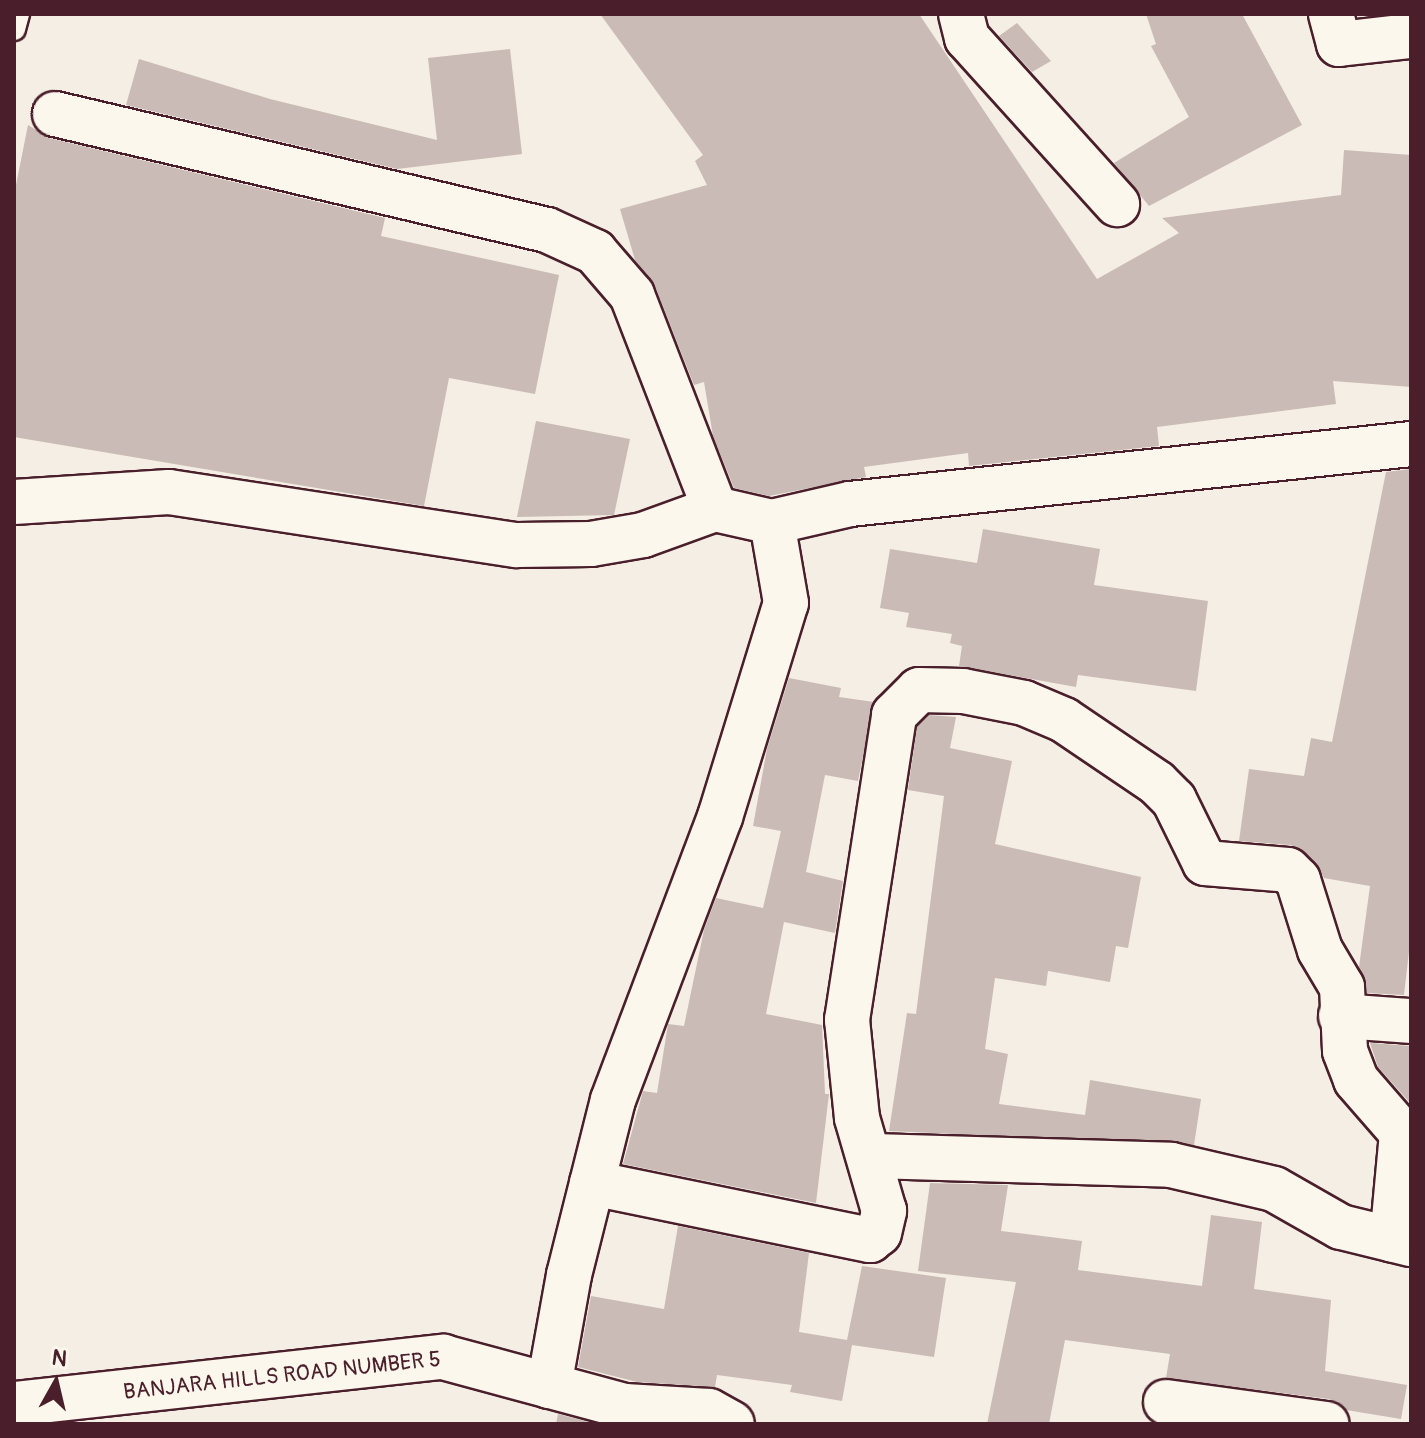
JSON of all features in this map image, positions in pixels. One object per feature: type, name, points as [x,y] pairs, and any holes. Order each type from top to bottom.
[{"type":"street","points":[[961,14],[967,38],[1117,204]]},
{"type":"street","points":[[1331,14],[1339,44],[1409,36],[1411,27]]},
{"type":"street","points":[[55,114],[547,230],[595,252],[632,295],[715,509]]},
{"type":"street","points":[[14,502],[169,492],[517,545],[591,544],[643,535],[715,509],[772,522],[850,504],[1411,444]]},
{"type":"street","points":[[549,1386],[613,1100],[720,817],[786,603],[772,522]]},
{"type":"street","points":[[592,1183],[870,1240],[879,1233],[884,1211],[873,1156],[857,1118],[847,1020],[894,715],[919,690],[999,696],[1064,720],[1174,800],[1205,863],[1288,870],[1298,880],[1320,950],[1342,987],[1345,1051],[1356,1080],[1402,1133],[1402,1242],[1341,1227],[1274,1189],[1171,1165],[873,1156]]},
{"type":"street","points":[[1341,1016],[1411,1021]]},
{"type":"street","name":"BANJARA HILLS ROAD NUMBER 5","points":[[14,1404],[443,1357],[549,1386],[624,1415],[709,1411],[732,1424]]},
{"type":"street","points":[[1166,1402],[1326,1424]]},
{"type":"lane","points":[[14,29],[18,14]]},
{"type":"building","points":[[600,14],[919,14],[1097,279],[1179,233],[1162,218],[1341,195],[1344,150],[1411,155],[1411,387],[1333,381],[1336,404],[1157,427],[1159,446],[969,466],[968,453],[864,467],[866,477],[769,496],[734,488],[713,436],[704,382],[694,385],[655,286],[635,260],[620,209],[707,185],[695,161],[703,155]]},
{"type":"building","points":[[1146,14],[1242,14],[1302,125],[1149,206],[1114,163],[1189,117],[1151,46],[1156,44]]},
{"type":"building","points":[[1017,23],[1051,61],[1032,72],[999,36]]},
{"type":"building","points":[[510,49],[522,154],[397,169],[126,105],[139,59],[270,99],[437,140],[428,58]]},
{"type":"building","points":[[28,125],[49,138],[385,218],[381,236],[559,275],[535,394],[449,378],[424,506],[14,437],[14,195]]},
{"type":"building","points":[[536,421],[630,439],[614,515],[517,517]]},
{"type":"building","points":[[1411,469],[1411,934],[1404,995],[1367,993],[1359,967],[1370,886],[1324,878],[1316,862],[1291,845],[1239,841],[1249,769],[1304,776],[1311,738],[1332,742],[1386,472]]},
{"type":"building","points":[[983,529],[1100,549],[1094,585],[1208,601],[1196,691],[1078,675],[1076,687],[959,666],[962,646],[950,643],[952,634],[906,627],[909,613],[880,608],[890,549],[977,563]]},
{"type":"building","points":[[789,678],[841,688],[839,697],[874,702],[858,781],[825,775],[806,872],[843,881],[835,933],[784,922],[766,1014],[822,1025],[825,1094],[829,1094],[816,1203],[623,1164],[643,1091],[657,1093],[668,1024],[684,1026],[704,930],[716,898],[763,908],[781,831],[753,826],[767,749]]},
{"type":"building","points":[[929,715],[956,717],[950,748],[1012,761],[995,844],[1141,877],[1128,948],[1116,946],[1110,982],[1048,971],[1046,986],[995,978],[985,1049],[1008,1054],[999,1104],[1085,1115],[1090,1080],[1201,1099],[1194,1145],[889,1131],[907,1013],[916,1014],[944,796],[908,790],[917,727]]},
{"type":"building","points":[[1370,1043],[1411,1046],[1411,1104],[1378,1067]]},
{"type":"building","points":[[930,1183],[1008,1185],[1001,1231],[1082,1241],[1078,1270],[1202,1286],[1211,1215],[1262,1222],[1254,1289],[1331,1300],[1325,1371],[1407,1385],[1401,1419],[1346,1410],[1329,1399],[1166,1378],[1170,1354],[1065,1340],[1049,1424],[987,1424],[1016,1282],[918,1271]]},
{"type":"building","points":[[678,1226],[809,1253],[799,1332],[847,1340],[862,1266],[946,1278],[934,1357],[852,1345],[842,1401],[790,1392],[792,1385],[717,1375],[715,1387],[637,1382],[578,1367],[591,1296],[664,1309]]},
{"type":"building","points":[[558,1414],[596,1424],[556,1424]]}]
